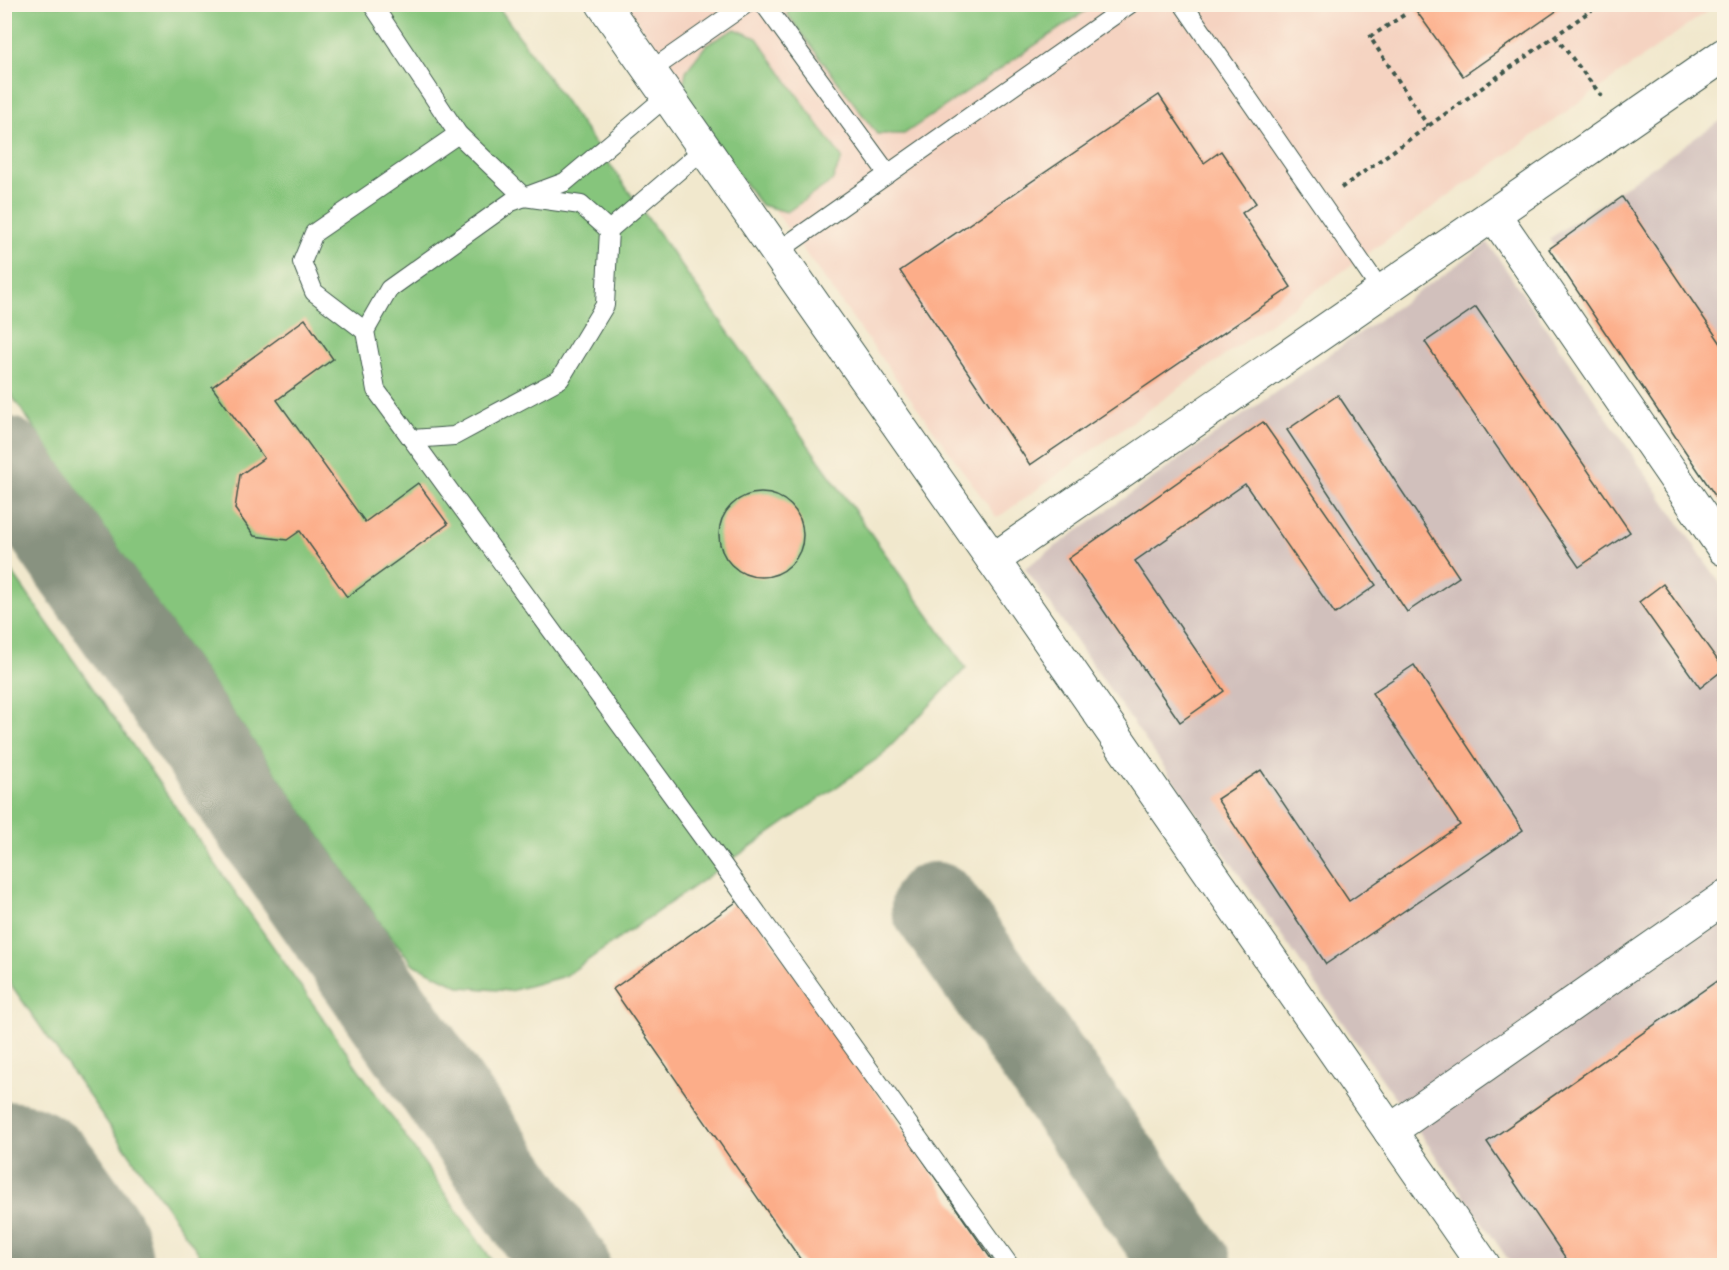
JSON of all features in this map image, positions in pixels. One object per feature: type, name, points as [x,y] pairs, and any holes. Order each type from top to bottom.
[{"type":"street","points":[[603,4],[1484,1266]]},
{"type":"street","points":[[993,560],[1725,55]]},
{"type":"street","points":[[1494,215],[1725,549]]},
{"type":"street","points":[[1390,1131],[1725,898]]},
{"type":"lane","points":[[372,4],[458,134],[524,197],[581,205],[609,230]]},
{"type":"lane","points":[[746,4],[658,84],[565,182],[511,202],[389,289],[365,331],[376,390],[729,874],[1010,1266]]},
{"type":"lane","points":[[764,4],[888,174]]},
{"type":"lane","points":[[777,252],[1130,4]]},
{"type":"lane","points":[[1183,4],[1382,292]]},
{"type":"lane","points":[[365,331],[314,292],[302,262],[314,233],[458,134]]},
{"type":"lane","points":[[412,439],[454,436],[560,379],[605,305],[609,230],[704,149]]},
{"type":"path","points":[[1321,203],[1600,4]]},
{"type":"path","points":[[1404,15],[1370,37],[1428,126]]},
{"type":"path","points":[[1555,36],[1624,125]]},
{"type":"shaded area","points":[[626,5],[1716,5],[997,518]]},
{"type":"shaded area","points":[[1724,118],[1724,497],[1549,239]]},
{"type":"shaded area","points":[[1488,243],[1724,589],[1724,1265],[1512,1265],[1025,568]]},
{"type":"green space","points":[[792,4],[1094,5],[904,134],[877,134],[787,14]]},
{"type":"green space","points":[[4,5],[497,5],[966,668],[881,756],[565,976],[510,991],[461,987],[413,964],[381,924],[5,386]]},
{"type":"green space","points":[[735,29],[757,38],[842,158],[832,181],[787,212],[761,205],[681,99],[686,71],[707,44]]},
{"type":"green space","points":[[5,562],[495,1265],[207,1265],[5,976]]},
{"type":"building","points":[[1412,5],[1565,5],[1463,76]]},
{"type":"building","points":[[1159,95],[1204,163],[1221,151],[1256,203],[1242,213],[1291,287],[1030,465],[900,271]]},
{"type":"building","points":[[1622,197],[1724,348],[1724,509],[1549,249]]},
{"type":"building","points":[[1476,307],[1630,532],[1579,567],[1425,342]]},
{"type":"building","points":[[305,319],[333,359],[277,400],[365,522],[418,483],[448,524],[347,597],[300,531],[287,540],[254,536],[235,509],[240,475],[264,458],[212,387]]},
{"type":"building","points":[[1338,395],[1459,577],[1407,612],[1287,430]]},
{"type":"building","points":[[1263,422],[1376,585],[1335,614],[1245,484],[1135,561],[1224,691],[1180,722],[1068,559]]},
{"type":"building","points":[[761,493],[777,496],[791,505],[800,519],[803,535],[800,551],[791,565],[777,574],[761,577],[745,574],[731,565],[722,551],[719,535],[722,519],[731,505],[745,496]]},
{"type":"building","points":[[1663,584],[1724,669],[1700,688],[1639,602]]},
{"type":"building","points":[[1414,665],[1523,830],[1326,964],[1217,799],[1261,770],[1349,901],[1460,825],[1372,693]]},
{"type":"building","points":[[742,898],[996,1266],[805,1266],[613,989]]},
{"type":"building","points":[[1724,976],[1724,1266],[1571,1266],[1487,1142]]},
{"type":"taxiway","points":[[4,460],[566,1266]]},
{"type":"taxiway","points":[[935,906],[1188,1266]]},
{"type":"runway","points":[[4,1211],[43,1266]]}]
